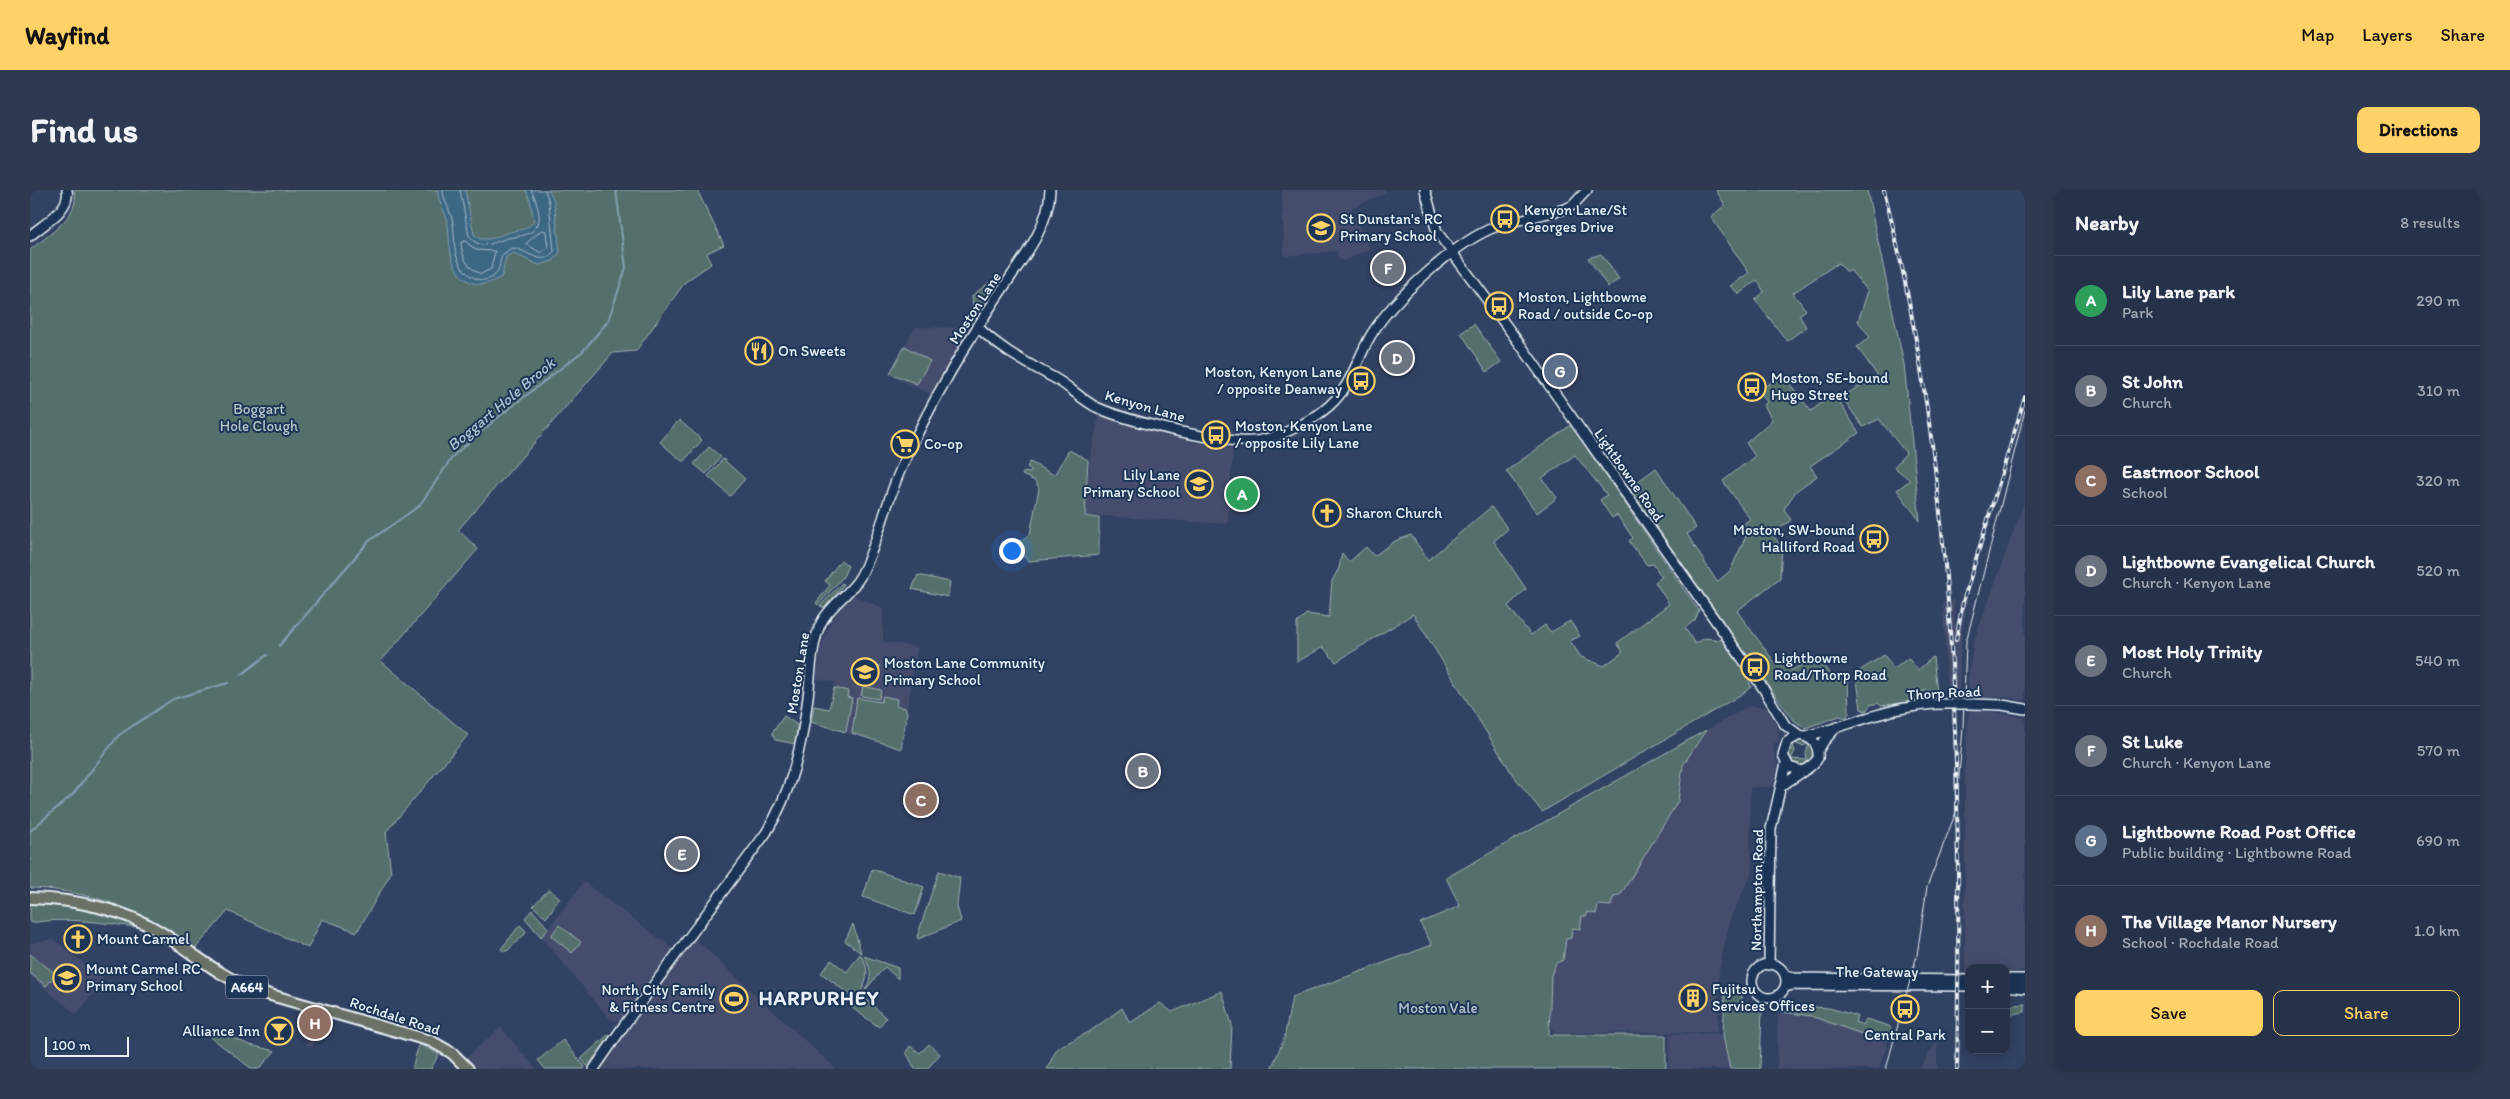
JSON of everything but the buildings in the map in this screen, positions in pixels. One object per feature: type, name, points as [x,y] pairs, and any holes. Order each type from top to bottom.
[{"type":"main road","name":"Rochdale Road","points":[[30,898],[69,902],[133,918],[162,933],[234,982],[260,992],[424,1039],[452,1053],[468,1069]]},
{"type":"street","points":[[30,236],[64,206],[68,199],[67,190]]},
{"type":"street","name":"Moston Lane","points":[[594,1069],[766,833],[780,808],[791,780],[800,746],[814,643],[821,624],[830,609],[859,578],[902,464],[978,326],[1037,236],[1046,214],[1050,190]]},
{"type":"street","name":"Lightbowne Road","points":[[1425,190],[1437,232],[1452,254],[1482,292],[1574,420],[1757,680],[1785,725],[1802,736]]},
{"type":"street","name":"Lightbowne Road","points":[[1431,190],[1446,243]]},
{"type":"street","name":"Kenyon Lane","points":[[978,326],[1025,362],[1066,386],[1096,407],[1131,419],[1201,436],[1239,441],[1262,440],[1292,429],[1317,415],[1333,402],[1343,390],[1371,335],[1389,308],[1409,288],[1452,254],[1473,239],[1495,227],[1565,209],[1573,205],[1587,190]]},
{"type":"street","name":"Thorp Road","points":[[1802,736],[1876,714],[1919,705],[2002,705],[2025,710]]},
{"type":"street","points":[[1785,725],[1783,754],[1786,763],[1796,770],[1803,771]]},
{"type":"street","points":[[1782,787],[1814,765],[1818,751],[1836,727]]},
{"type":"street","points":[[1785,745],[1792,737],[1802,736],[1816,745],[1818,751]]},
{"type":"street","name":"Northampton Road","points":[[1769,965],[1770,836],[1786,763]]},
{"type":"street","name":"Northampton Road","points":[[1785,988],[1777,997],[1756,994],[1753,982],[1754,973],[1759,967],[1769,965],[1781,968],[1786,976]]},
{"type":"street","points":[[1785,988],[1786,976]]},
{"type":"street","name":"The Gateway","points":[[1786,976],[1794,978],[1965,980]]},
{"type":"street","points":[[2010,979],[2025,979]]},
{"type":"street","name":"The Gateway","points":[[1785,988],[1793,985],[1965,986]]},
{"type":"street","points":[[2010,986],[2025,988]]},
{"type":"shaded area","name":"St Dunstan's RC Primary School","points":[[1282,190],[1385,190],[1386,193],[1351,208],[1370,249],[1343,261],[1338,258],[1337,251],[1284,256]]},
{"type":"shaded area","points":[[915,327],[975,328],[935,396],[889,375]]},
{"type":"shaded area","points":[[1099,415],[1199,443],[1233,449],[1228,524],[1085,515],[1089,463]]},
{"type":"shaded area","points":[[2025,500],[2025,701],[2007,697],[1971,699],[1968,682],[1974,641]]},
{"type":"shaded area","name":"Moston Lane Community Primary School","points":[[853,595],[883,608],[883,642],[917,647],[901,749],[811,722],[814,706],[829,709],[835,682],[816,679],[821,646],[832,619]]},
{"type":"shaded area","points":[[1962,597],[1968,598],[1961,635],[1959,694],[1947,694],[1943,602],[1954,600],[1955,626]]},
{"type":"shaded area","points":[[1749,706],[1767,708],[1779,731],[1778,742],[1773,744],[1775,761],[1778,762],[1774,786],[1750,788],[1750,845],[1753,870],[1730,919],[1719,971],[1718,1032],[1555,1033],[1550,1025],[1551,974],[1556,963],[1563,959],[1566,939],[1572,928],[1587,912],[1613,898],[1678,801],[1683,765],[1706,730]]},
{"type":"shaded area","points":[[1976,709],[2025,718],[2025,971],[2010,973],[2010,964],[1965,964],[1965,765],[1969,711]]},
{"type":"shaded area","points":[[584,882],[673,949],[624,1017],[616,1021],[610,1019],[541,937]]},
{"type":"shaded area","name":"Mount Carmel RC Primary School","points":[[53,939],[104,979],[77,1015],[30,976],[30,943]]},
{"type":"shaded area","points":[[695,939],[836,1069],[600,1069]]},
{"type":"shaded area","points":[[1778,1013],[1812,1014],[1888,1043],[1879,1069],[1777,1069]]},
{"type":"shaded area","points":[[315,1014],[322,1016],[313,1047],[306,1046]]},
{"type":"shaded area","points":[[501,1027],[535,1069],[477,1069],[466,1058]]},
{"type":"shaded area","points":[[1670,1034],[1721,1034],[1732,1069],[1669,1069]]},
{"type":"shaded area","points":[[1937,1042],[1937,1069],[1919,1069]]},
{"type":"green space","name":"Boggart Hole Clough","points":[[74,190],[697,190],[724,245],[707,253],[711,264],[685,282],[636,351],[613,353],[458,530],[478,549],[381,661],[468,735],[386,832],[391,873],[357,932],[322,919],[308,948],[228,911],[194,950],[149,920],[116,905],[88,896],[58,890],[30,888],[30,250],[68,217],[75,199]]},
{"type":"green space","points":[[1716,190],[1867,190],[1904,364],[1920,521],[1897,490],[1910,480],[1894,467],[1906,453],[1879,419],[1863,427],[1842,397],[1877,375],[1857,347],[1870,337],[1858,321],[1868,291],[1851,271],[1846,271],[1838,263],[1793,293],[1806,310],[1799,315],[1806,327],[1787,341],[1755,300],[1764,292],[1757,280],[1739,294],[1730,286],[1749,273],[1711,217],[1725,205]]},
{"type":"green space","points":[[1601,254],[1619,279],[1608,287],[1588,258]]},
{"type":"green space","points":[[1000,274],[982,306],[977,309],[973,307],[972,296]]},
{"type":"green space","points":[[1474,324],[1501,362],[1487,372],[1461,333]]},
{"type":"green space","points":[[905,346],[930,361],[917,384],[890,373]]},
{"type":"green space","points":[[1782,374],[1811,411],[1831,396],[1838,400],[1859,433],[1810,466],[1817,476],[1796,491],[1784,509],[1791,520],[1772,534],[1782,547],[1780,578],[1737,611],[1776,664],[1792,670],[1816,657],[1836,681],[1848,677],[1849,713],[1846,718],[1840,716],[1805,728],[1794,720],[1778,699],[1629,488],[1656,468],[1696,528],[1687,534],[1717,582],[1730,571],[1747,534],[1742,525],[1750,519],[1723,481],[1755,456],[1746,443],[1772,420],[1764,405],[1767,402],[1759,391]]},
{"type":"green space","points":[[679,420],[702,440],[683,462],[660,442]]},
{"type":"green space","points":[[1571,425],[1699,611],[1695,620],[1685,628],[1695,644],[1705,638],[1722,640],[1748,677],[1751,687],[1542,812],[1513,775],[1413,614],[1336,662],[1323,647],[1297,662],[1297,623],[1306,614],[1329,617],[1332,581],[1339,568],[1342,553],[1349,562],[1366,547],[1374,556],[1395,541],[1411,535],[1428,560],[1491,507],[1508,529],[1494,541],[1526,589],[1508,606],[1531,635],[1545,625],[1551,632],[1570,621],[1580,636],[1570,641],[1581,657],[1604,666],[1623,652],[1617,643],[1669,604],[1655,582],[1662,577],[1653,564],[1647,565],[1629,541],[1633,538],[1617,515],[1612,518],[1600,500],[1607,495],[1575,455],[1542,478],[1557,498],[1537,513],[1506,471]]},
{"type":"green space","points":[[709,447],[721,457],[706,474],[694,464]]},
{"type":"green space","points":[[1069,450],[1088,460],[1085,516],[1099,518],[1099,555],[1029,561],[1012,547],[1030,534],[1039,488],[1035,481],[1022,475],[1024,472],[1030,473],[1032,470],[1027,467],[1030,462],[1054,475]]},
{"type":"green space","points":[[723,459],[745,479],[730,496],[708,476]]},
{"type":"green space","points":[[841,560],[848,566],[843,577],[818,605],[816,603],[830,585],[825,581]]},
{"type":"green space","points":[[918,575],[950,582],[948,597],[912,589]]},
{"type":"green space","points":[[842,583],[844,584],[825,608],[820,606]]},
{"type":"green space","points":[[1884,655],[1894,669],[1908,658],[1918,670],[1933,657],[1937,691],[1923,691],[1924,699],[1881,706],[1878,703],[1870,705],[1866,711],[1861,709],[1856,673]]},
{"type":"green space","points":[[867,660],[880,666],[875,679],[861,674]]},
{"type":"green space","points":[[863,686],[881,690],[879,699],[861,696]]},
{"type":"green space","points":[[834,688],[848,691],[847,697],[852,698],[846,732],[811,722],[814,706],[829,709]]},
{"type":"green space","points":[[883,696],[897,699],[896,706],[905,708],[907,712],[901,749],[852,733],[857,698],[881,702]]},
{"type":"green space","points":[[784,716],[797,725],[796,744],[775,740],[772,733]]},
{"type":"green space","name":"Moston Vale","points":[[1706,730],[1683,765],[1678,801],[1621,894],[1613,898],[1611,906],[1598,905],[1596,914],[1587,912],[1587,916],[1582,916],[1580,929],[1572,928],[1571,938],[1566,939],[1563,960],[1556,963],[1551,975],[1549,1035],[1666,1035],[1666,1069],[1271,1069],[1284,1039],[1292,997],[1432,945],[1420,923],[1460,906],[1446,878]]},
{"type":"green space","points":[[1799,738],[1808,740],[1814,747],[1811,760],[1803,765],[1794,764],[1787,754],[1791,741]],"holes":[[[1792,742],[1802,746],[1809,744],[1806,754],[1807,760],[1791,759],[1795,751]]]},
{"type":"green space","points":[[872,869],[924,887],[915,915],[863,897]]},
{"type":"green space","points":[[939,871],[960,878],[957,906],[961,921],[918,939],[917,937]]},
{"type":"green space","points":[[549,889],[560,898],[546,918],[533,906]]},
{"type":"green space","points":[[30,902],[69,907],[101,914],[116,918],[134,927],[69,920],[30,923]]},
{"type":"green space","points":[[532,910],[548,928],[541,937],[525,918]]},
{"type":"green space","points":[[853,924],[861,953],[845,941]]},
{"type":"green space","points":[[520,925],[526,931],[525,934],[507,951],[503,951],[501,949]]},
{"type":"green space","points":[[559,925],[581,942],[572,953],[551,936]]},
{"type":"green space","points":[[30,954],[56,974],[46,986],[30,973]]},
{"type":"green space","points":[[860,954],[864,960],[867,972],[863,988],[855,999],[821,973],[831,960],[847,972]]},
{"type":"green space","points":[[864,956],[898,968],[898,979],[885,967],[865,990],[870,973]]},
{"type":"green space","points":[[1222,991],[1232,1025],[1230,1069],[1047,1069],[1057,1048],[1089,1032],[1122,1008],[1130,1023],[1160,1003],[1172,1012]]},
{"type":"green space","points":[[1725,992],[1742,992],[1742,1008],[1762,1009],[1760,1069],[1730,1069],[1723,1036]]},
{"type":"green space","points":[[862,995],[886,1018],[879,1027],[852,1008]]},
{"type":"green space","points":[[2025,1004],[2025,1012],[2010,1014],[2010,1006]]},
{"type":"green space","points":[[1795,1006],[1829,1008],[1857,1016],[1855,1022],[1863,1025],[1866,1019],[1889,1026],[1892,1029],[1889,1040],[1876,1039],[1811,1016],[1782,1012],[1783,1008],[1795,1008]]},
{"type":"green space","points":[[207,1028],[250,1045],[275,1051],[259,1069],[252,1069],[204,1032]]},
{"type":"green space","points":[[609,1034],[612,1037],[587,1066],[581,1059]]},
{"type":"green space","points":[[563,1040],[585,1067],[584,1069],[545,1069],[538,1060]]},
{"type":"green space","points":[[419,1044],[439,1054],[431,1069],[412,1069]]},
{"type":"green space","points":[[929,1044],[940,1054],[927,1069],[915,1069],[906,1052],[910,1046],[920,1053]]},
{"type":"water","points":[[438,190],[465,190],[474,234],[480,239],[493,238],[529,226],[534,222],[526,190],[549,190],[554,200],[560,252],[553,261],[539,265],[513,253],[506,257],[502,276],[485,284],[470,282],[458,272],[454,264],[450,250],[447,219]]},
{"type":"waterway","name":"Boggart Hole Brook","points":[[279,646],[369,541],[419,506],[454,455],[496,419],[583,351],[608,321],[626,268],[616,190]]},
{"type":"waterway","name":"Boggart Hole Brook","points":[[241,675],[267,655]]},
{"type":"waterway","name":"Boggart Hole Brook","points":[[30,831],[73,794],[119,735],[173,699],[228,683]]},
{"type":"tram line","points":[[1886,1069],[1917,955],[1927,887],[1956,812],[1963,727],[1966,642],[2025,410]]},
{"type":"railway","points":[[1884,190],[1908,298],[1927,407],[1950,627],[1958,848],[1957,1069]]},
{"type":"railway","points":[[1956,640],[1963,602],[2025,397]]},
{"type":"place","name":"Kenyon Lane/St Georges Drive","points":[[1505,219]]},
{"type":"place","name":"St Dunstan's RC Primary School","points":[[1321,228]]},
{"type":"place","name":"St Luke","points":[[1388,268]]},
{"type":"place","name":"Moston, Lightbowne Road / outside Co-op","points":[[1499,306]]},
{"type":"place","name":"On Sweets","points":[[759,351]]},
{"type":"place","name":"Lightbowne Evangelical Church","points":[[1397,358]]},
{"type":"place","name":"Lightbowne Road Post Office","points":[[1560,371]]},
{"type":"place","name":"Moston, Kenyon Lane / opposite Deanway","points":[[1361,381]]},
{"type":"place","name":"Moston, SE-bound Hugo Street","points":[[1752,387]]},
{"type":"place","name":"Moston, Kenyon Lane / opposite Lily Lane","points":[[1216,435]]},
{"type":"place","name":"Co-op","points":[[905,444]]},
{"type":"place","name":"Lily Lane Primary School","points":[[1199,484]]},
{"type":"place","name":"Lily Lane park","points":[[1242,494]]},
{"type":"place","name":"Sharon Church","points":[[1327,513]]},
{"type":"place","name":"Moston, SW-bound Halliford Road","points":[[1874,539]]},
{"type":"place","name":"Lightbowne Road/Thorp Road","points":[[1755,667]]},
{"type":"place","name":"Moston Lane Community Primary School","points":[[865,672]]},
{"type":"place","name":"St John","points":[[1143,771]]},
{"type":"place","name":"Eastmoor School","points":[[921,800]]},
{"type":"place","name":"Most Holy Trinity","points":[[682,854]]},
{"type":"place","name":"Mount Carmel","points":[[78,939]]},
{"type":"place","name":"Mount Carmel RC Primary School","points":[[67,978]]},
{"type":"place","name":"Fujitsu Services Offices","points":[[1693,998]]},
{"type":"place","name":"North City Family & Fitness Centre","points":[[734,999]]},
{"type":"place","name":"Central Park","points":[[1905,1009]]},
{"type":"place","name":"The Village Manor Nursery","points":[[315,1023]]},
{"type":"place","name":"Alliance Inn","points":[[279,1031]]},
{"type":"district","name":"HARPURHEY","points":[[819,998]]}]
